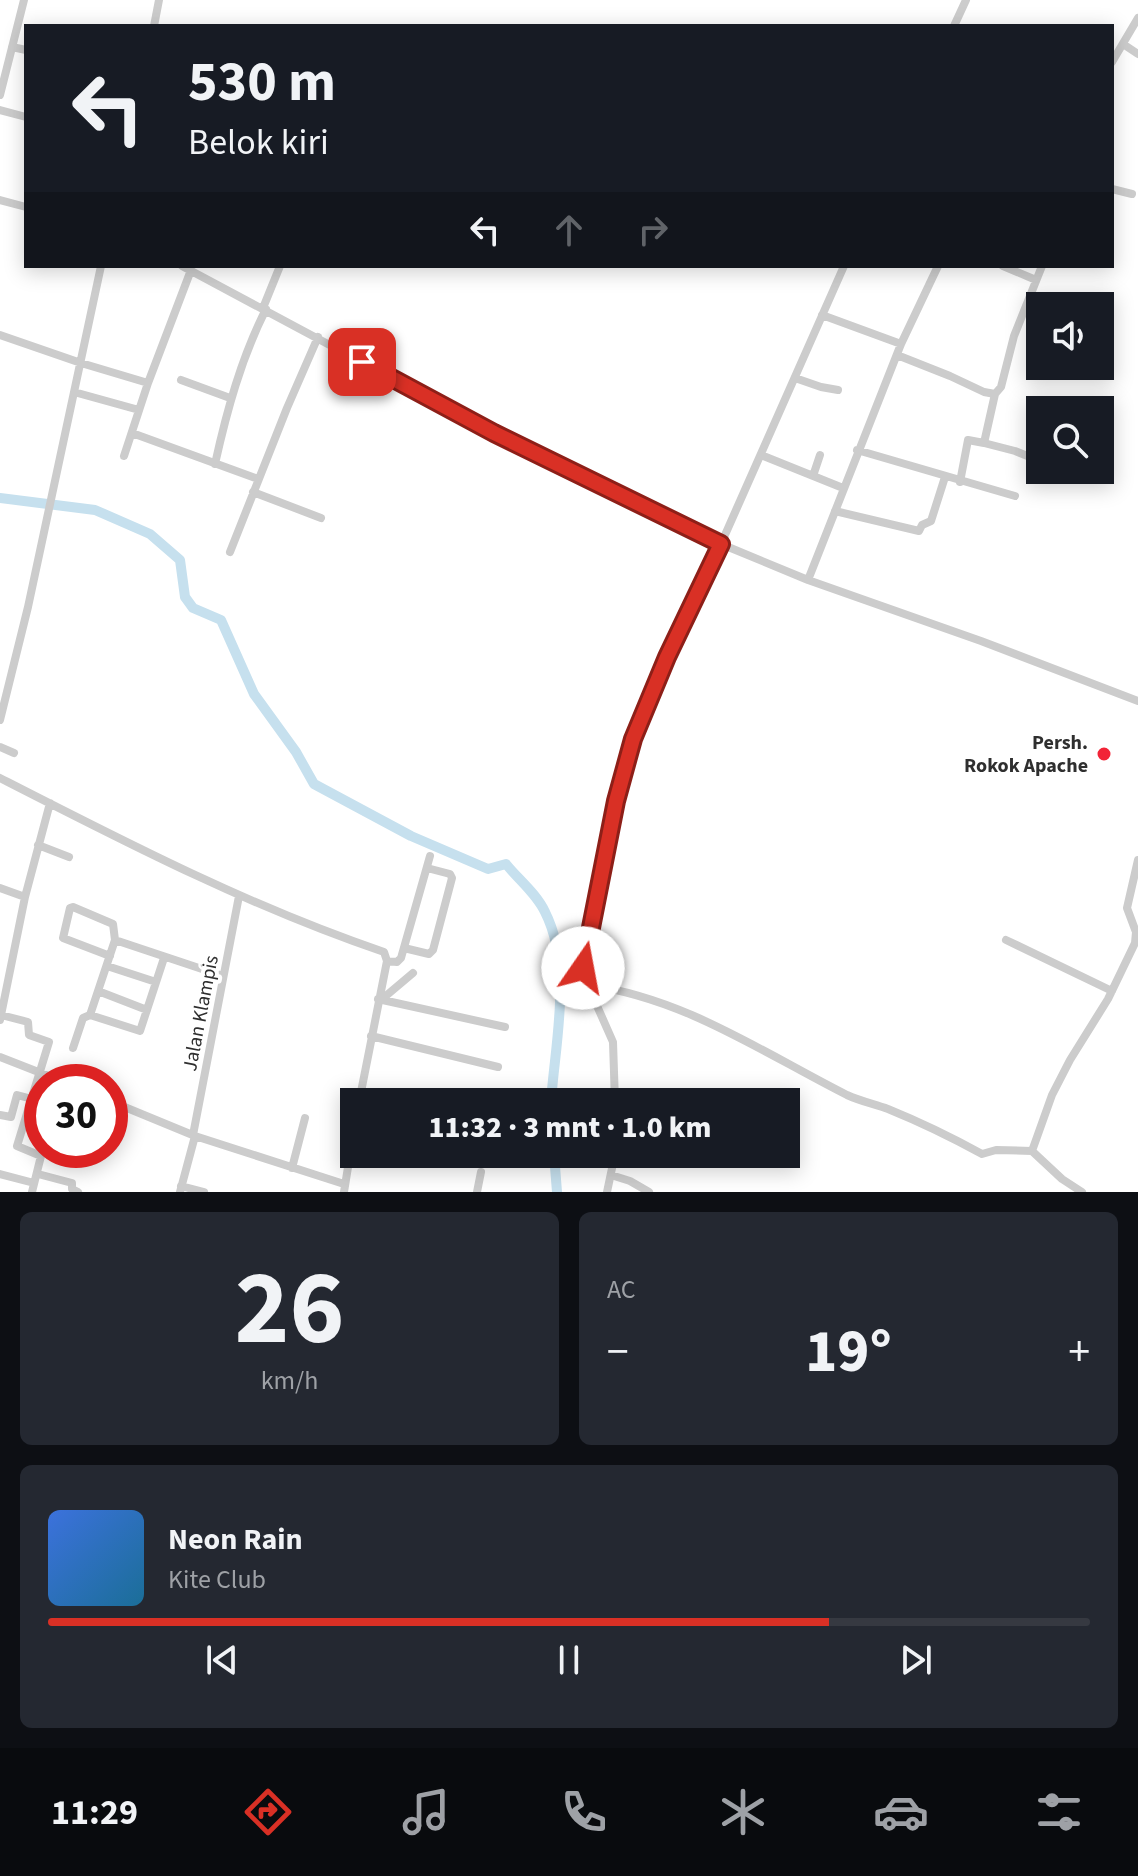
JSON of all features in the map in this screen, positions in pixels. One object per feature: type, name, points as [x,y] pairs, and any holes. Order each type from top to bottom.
[{"type":"street","points":[[0,95],[24,0]]},
{"type":"street","points":[[154,24],[159,0]]},
{"type":"street","points":[[955,24],[966,0]]},
{"type":"street","points":[[1114,59],[1138,18]]},
{"type":"street","points":[[1123,44],[1138,54]]},
{"type":"street","points":[[12,47],[24,50]]},
{"type":"street","points":[[0,110],[24,116]]},
{"type":"street","points":[[1114,190],[1132,194]]},
{"type":"street","points":[[0,200],[24,206]]},
{"type":"street","points":[[0,720],[53,496],[101,268]]},
{"type":"street","points":[[124,456],[187,268],[494,433],[721,544],[808,580],[1138,701]]},
{"type":"street","points":[[215,464],[230,398],[279,268]]},
{"type":"street","points":[[615,1088],[613,1042],[588,985],[583,962],[625,763],[667,657],[721,544],[843,268]]},
{"type":"street","points":[[808,580],[857,450],[901,344],[937,268]]},
{"type":"street","points":[[1008,268],[1036,280]]},
{"type":"street","points":[[984,443],[995,394],[1001,387],[1014,336],[1041,268]]},
{"type":"street","points":[[822,315],[901,344]]},
{"type":"street","points":[[0,335],[148,383]]},
{"type":"street","points":[[230,552],[318,337]]},
{"type":"street","points":[[897,355],[995,394]]},
{"type":"street","points":[[795,378],[838,390]]},
{"type":"street","points":[[181,380],[230,398]]},
{"type":"street","points":[[74,392],[139,410]]},
{"type":"street","points":[[132,433],[258,479]]},
{"type":"street","points":[[960,482],[968,440],[1026,455]]},
{"type":"street","points":[[857,450],[1015,496]]},
{"type":"street","points":[[761,455],[843,488]]},
{"type":"street","points":[[813,476],[820,455]]},
{"type":"street","points":[[835,511],[919,531],[922,525],[931,521],[945,477]]},
{"type":"street","points":[[253,492],[321,518]]},
{"type":"street","points":[[0,747],[14,753]]},
{"type":"street","points":[[0,778],[239,896],[324,932],[384,952],[387,961],[362,1088]]},
{"type":"street","points":[[42,1064],[49,1042],[29,1035],[28,1022],[0,1018],[4,973],[50,803]]},
{"type":"street","points":[[38,845],[69,857]]},
{"type":"street","points":[[387,961],[398,961],[404,948],[430,856]]},
{"type":"street","points":[[1032,1151],[1052,1095],[1112,991],[1136,940],[1127,908],[1138,860]]},
{"type":"street","points":[[404,948],[429,954],[433,950],[452,878],[450,874],[427,868]]},
{"type":"street","points":[[0,888],[25,897]]},
{"type":"street","name":"Jalan Klampis","points":[[180,1189],[194,1136],[239,896]]},
{"type":"street","points":[[90,1015],[107,966],[115,940],[113,924],[70,908],[63,938],[110,956]]},
{"type":"street","points":[[115,940],[223,976]]},
{"type":"street","points":[[1006,940],[1112,991]]},
{"type":"street","points":[[73,1048],[83,1018],[90,1015],[138,1031],[143,1028],[164,958]]},
{"type":"street","points":[[107,966],[156,982]]},
{"type":"street","points":[[380,1000],[413,973]]},
{"type":"street","points":[[588,985],[628,991],[673,1006],[749,1041],[847,1094],[941,1132],[982,1154],[996,1150],[1032,1151],[1062,1179],[1082,1192]]},
{"type":"street","points":[[98,991],[147,1010]]},
{"type":"street","points":[[380,1000],[505,1027]]},
{"type":"street","points":[[371,1036],[498,1067]]},
{"type":"street","points":[[0,1057],[24,1066]]},
{"type":"street","points":[[0,1115],[11,1117],[17,1095],[24,1097]]},
{"type":"street","points":[[128,1108],[194,1136],[345,1189],[348,1168]]},
{"type":"street","points":[[292,1168],[305,1118]]},
{"type":"street","points":[[24,1124],[17,1146],[24,1149]]},
{"type":"street","points":[[0,1174],[33,1188],[39,1168]]},
{"type":"street","points":[[607,1192],[612,1168]]},
{"type":"street","points":[[477,1192],[481,1172]]},
{"type":"street","points":[[38,1174],[72,1183],[72,1189],[78,1192]]},
{"type":"street","points":[[611,1175],[626,1179],[649,1192]]},
{"type":"street","points":[[180,1189],[204,1192]]},
{"type":"waterway","points":[[0,498],[95,510],[150,534],[180,560],[185,597],[193,608],[221,620],[254,694],[296,752],[314,784],[411,836],[488,869],[506,864],[545,912],[558,957],[560,1006],[552,1088]]},
{"type":"waterway","points":[[555,1168],[557,1192]]},
{"type":"place","name":"Persh. Rokok Apache","points":[[1104,754]]},
{"type":"route","points":[[362,362],[494,433],[721,544],[667,657],[633,739],[621,777],[583,968]]}]
